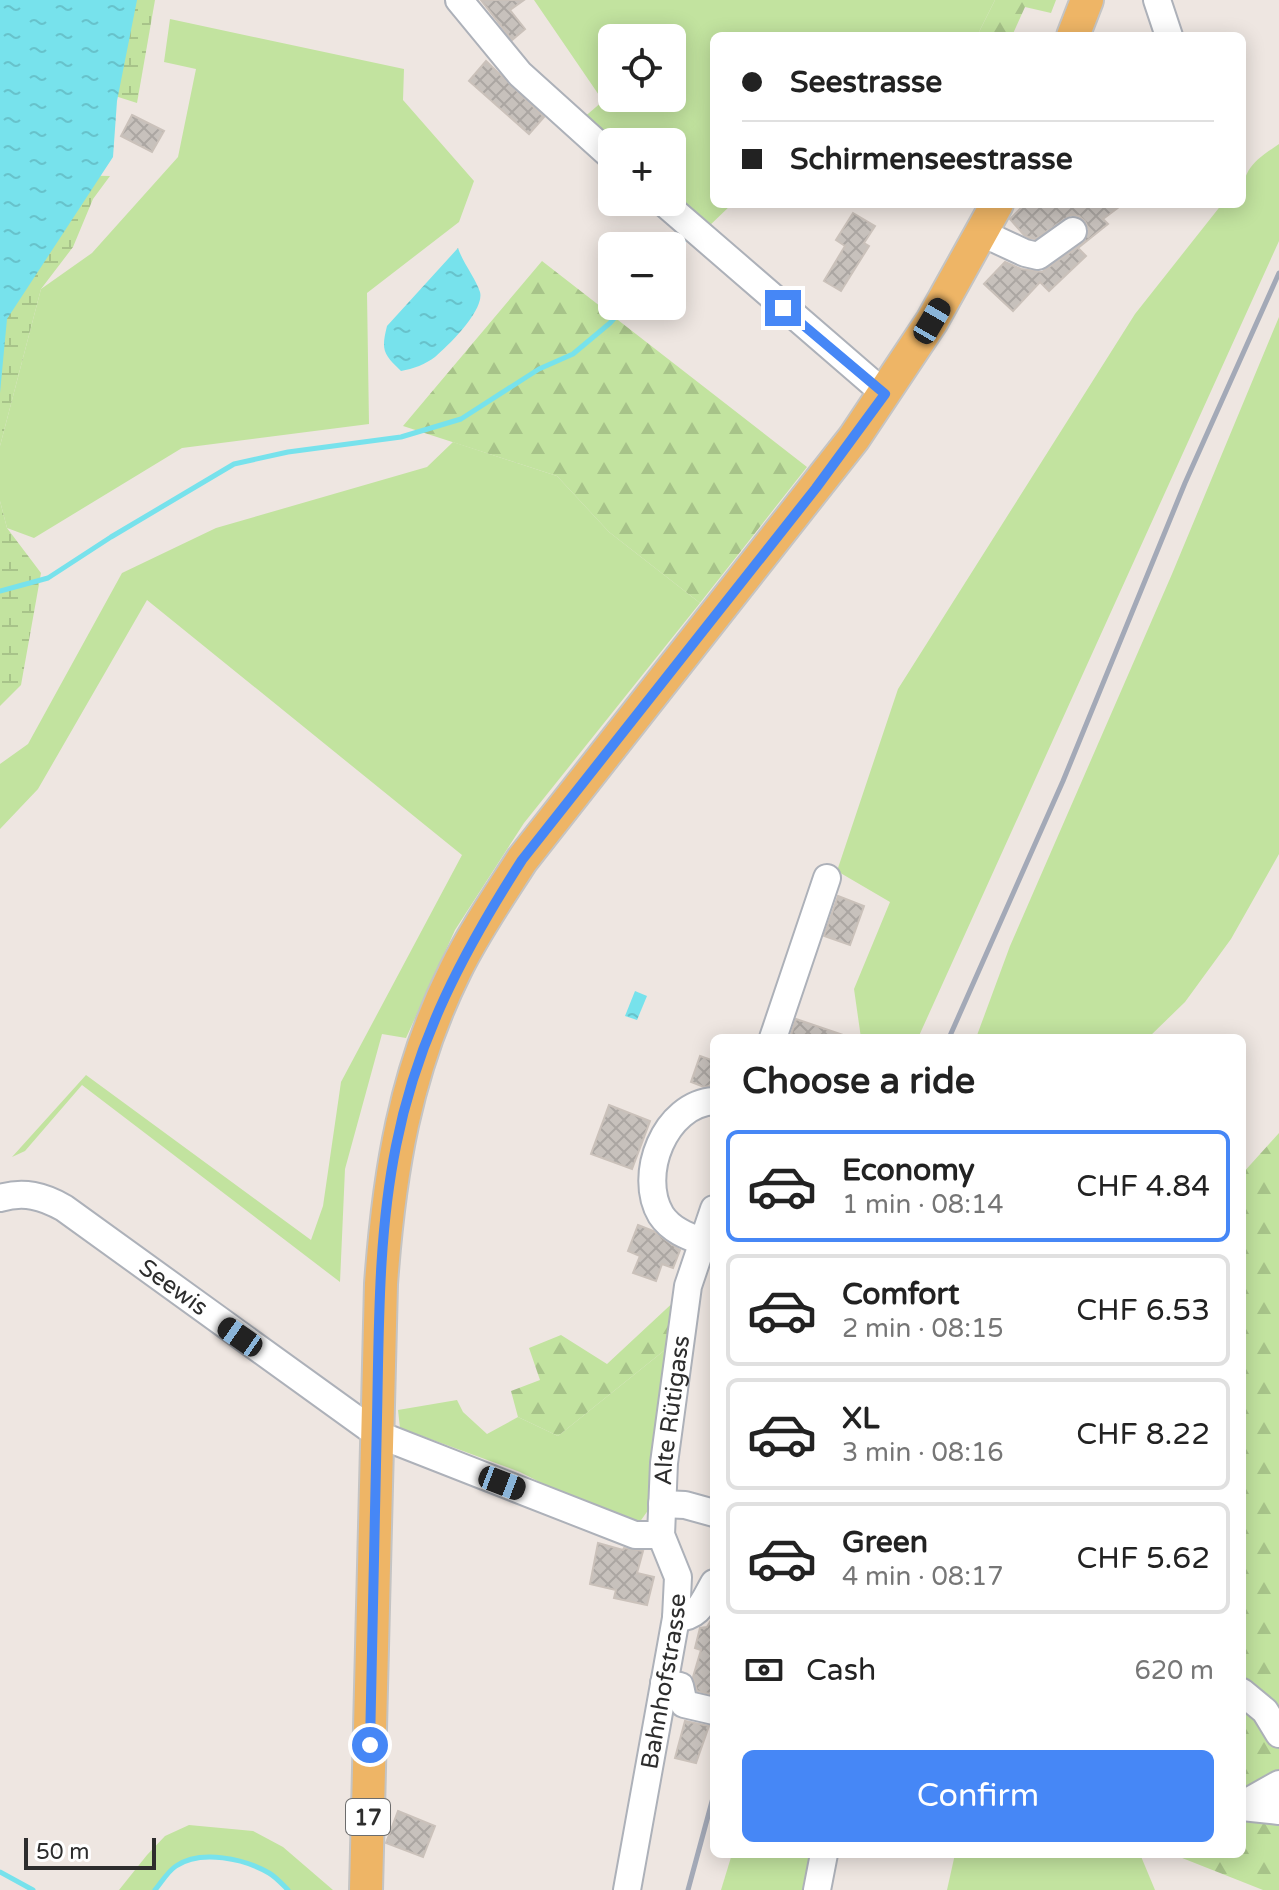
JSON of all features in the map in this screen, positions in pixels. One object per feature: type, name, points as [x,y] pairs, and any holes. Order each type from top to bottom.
[{"type":"main road","points":[[1075,32],[1087,0]]},
{"type":"main road","name":"17","points":[[366,1890],[381,1284],[386,1205],[396,1145],[425,1046],[456,970],[522,860],[816,488],[885,394],[995,208]]},
{"type":"street","points":[[459,0],[530,83],[598,144]]},
{"type":"street","points":[[1157,0],[1168,32]]},
{"type":"street","points":[[679,216],[885,394]]},
{"type":"street","points":[[982,233],[1038,256],[1073,231]]},
{"type":"street","points":[[774,1034],[827,878]]},
{"type":"street","points":[[703,1242],[678,1232],[662,1216],[654,1193],[654,1166],[662,1141],[680,1116],[702,1102],[710,1101]]},
{"type":"street","name":"Seewis","points":[[0,1198],[11,1194],[32,1195],[64,1208],[377,1434]]},
{"type":"street","name":"Alte Rütigass","points":[[661,1535],[671,1398],[701,1283],[703,1242],[710,1221]]},
{"type":"street","points":[[377,1434],[635,1535],[661,1535]]},
{"type":"street","points":[[662,1504],[685,1505],[710,1512]]},
{"type":"street","name":"Bahnhofstrasse","points":[[627,1890],[676,1618],[678,1577],[661,1535]]},
{"type":"street","points":[[678,1577],[710,1566]]},
{"type":"street","points":[[676,1618],[689,1617],[697,1612],[710,1590]]},
{"type":"street","points":[[664,1683],[680,1686],[684,1704],[710,1710]]},
{"type":"street","points":[[1246,1695],[1265,1711],[1279,1734]]},
{"type":"street","points":[[1246,1805],[1279,1784]]},
{"type":"street","points":[[1246,1807],[1279,1811]]},
{"type":"street","points":[[817,1890],[823,1858]]},
{"type":"green space","points":[[77,0],[155,0],[137,103],[112,95]]},
{"type":"green space","points":[[534,0],[995,0],[979,32],[710,32],[710,208],[728,208],[706,229],[686,211],[686,128],[598,128],[598,131],[582,119],[598,105],[598,112],[686,112],[686,24],[598,24],[598,94]]},
{"type":"green space","points":[[995,0],[1056,0],[1051,13],[1025,7],[1014,32],[979,32]]},
{"type":"green space","points":[[170,19],[404,69],[403,100],[474,181],[459,222],[367,293],[369,424],[182,448],[34,538],[7,528],[0,501],[0,446],[41,289],[92,253],[178,157],[196,69],[164,62]]},
{"type":"green space","points":[[1279,144],[1279,241],[920,1034],[860,1034],[854,989],[890,902],[837,871],[898,689],[1135,314],[1219,208],[1246,208],[1246,175],[1261,157]]},
{"type":"green space","points":[[65,175],[110,176],[93,199],[73,247],[41,289],[0,446],[0,281]]},
{"type":"green space","points":[[542,261],[598,305],[598,320],[618,320],[807,467],[700,603],[609,532],[557,476],[403,426]]},
{"type":"green space","points":[[1279,317],[1279,854],[1231,939],[1185,1002],[1152,1034],[977,1034],[1010,946],[1172,574]]},
{"type":"green space","points":[[453,442],[557,476],[609,532],[700,603],[524,823],[455,930],[406,1038],[382,1034],[345,1169],[340,1282],[82,1085],[25,1151],[12,1157],[86,1075],[311,1240],[323,1206],[341,1082],[462,855],[147,600],[38,789],[0,829],[0,764],[28,744],[122,573],[216,528],[427,467]]},
{"type":"green space","points":[[0,501],[7,528],[41,573],[21,685],[0,706]]},
{"type":"green space","points":[[1279,1133],[1279,1890],[1263,1890],[1182,1858],[1246,1858],[1246,1170]]},
{"type":"green space","points":[[679,1297],[671,1345],[558,1436],[518,1417],[511,1391],[540,1380],[529,1348],[561,1335],[607,1364]]},
{"type":"green space","points":[[671,1345],[649,1509],[639,1523],[604,1515],[520,1472],[400,1428],[398,1410],[457,1400],[463,1412],[487,1434],[518,1417],[558,1436]]},
{"type":"green space","points":[[189,1825],[253,1831],[283,1847],[333,1890],[286,1890],[271,1874],[258,1867],[209,1857],[176,1866],[155,1890],[119,1890],[165,1836]]},
{"type":"green space","points":[[731,1858],[818,1858],[812,1890],[721,1890]]},
{"type":"green space","points":[[954,1858],[1142,1858],[1155,1890],[947,1890]]},
{"type":"water","points":[[0,0],[137,0],[117,101],[113,157],[7,319],[0,393]]},
{"type":"water","points":[[458,248],[480,292],[477,308],[464,327],[435,357],[401,371],[385,351],[387,326]]},
{"type":"water","points":[[635,991],[647,996],[637,1020],[625,1016]]},
{"type":"building","points":[[481,0],[524,0],[510,10],[525,29],[512,40]]},
{"type":"building","points":[[486,61],[544,117],[529,134],[469,81]]},
{"type":"building","points":[[132,115],[164,131],[152,152],[121,136]]},
{"type":"building","points":[[1021,208],[1118,208],[1103,219],[1108,224],[1078,248],[1086,256],[1049,291],[1040,282],[1013,311],[984,284],[1005,262],[1021,269],[1042,272],[1082,244],[1089,230],[1079,216],[1071,215],[1035,239],[1024,235],[1010,219]]},
{"type":"building","points":[[853,213],[875,226],[864,243],[869,246],[841,291],[824,281],[845,246],[836,240]]},
{"type":"building","points":[[838,896],[864,906],[850,945],[824,936]]},
{"type":"building","points":[[796,1019],[840,1034],[791,1034]]},
{"type":"building","points":[[700,1056],[710,1060],[710,1086],[691,1082]]},
{"type":"building","points":[[609,1105],[650,1121],[632,1169],[591,1154]]},
{"type":"building","points":[[638,1225],[653,1231],[680,1250],[673,1268],[662,1264],[656,1281],[633,1273],[640,1256],[628,1251]]},
{"type":"building","points":[[598,1543],[623,1550],[643,1551],[637,1573],[654,1577],[647,1605],[614,1598],[616,1590],[590,1584]]},
{"type":"building","points":[[710,1622],[710,1694],[697,1691],[693,1677],[701,1650],[695,1648],[700,1628],[707,1627]]},
{"type":"building","points":[[685,1721],[709,1726],[696,1763],[675,1758]]},
{"type":"building","points":[[398,1811],[435,1826],[423,1857],[386,1843]]},
{"type":"waterway","points":[[0,591],[48,578],[234,464],[288,452],[401,437],[461,419],[539,369],[573,354],[613,320]]},
{"type":"waterway","points":[[155,1890],[176,1866],[210,1857],[236,1860],[259,1868],[274,1876],[288,1890]]},
{"type":"waterway","points":[[0,1872],[33,1890]]},
{"type":"railway","points":[[951,1034],[1063,781],[1185,483],[1279,273]]},
{"type":"railway","points":[[688,1890],[710,1809]]},
{"type":"route","points":[[370,1745],[381,1284],[386,1205],[396,1145],[410,1090],[456,970],[522,860],[816,488],[885,394],[783,308]]}]
